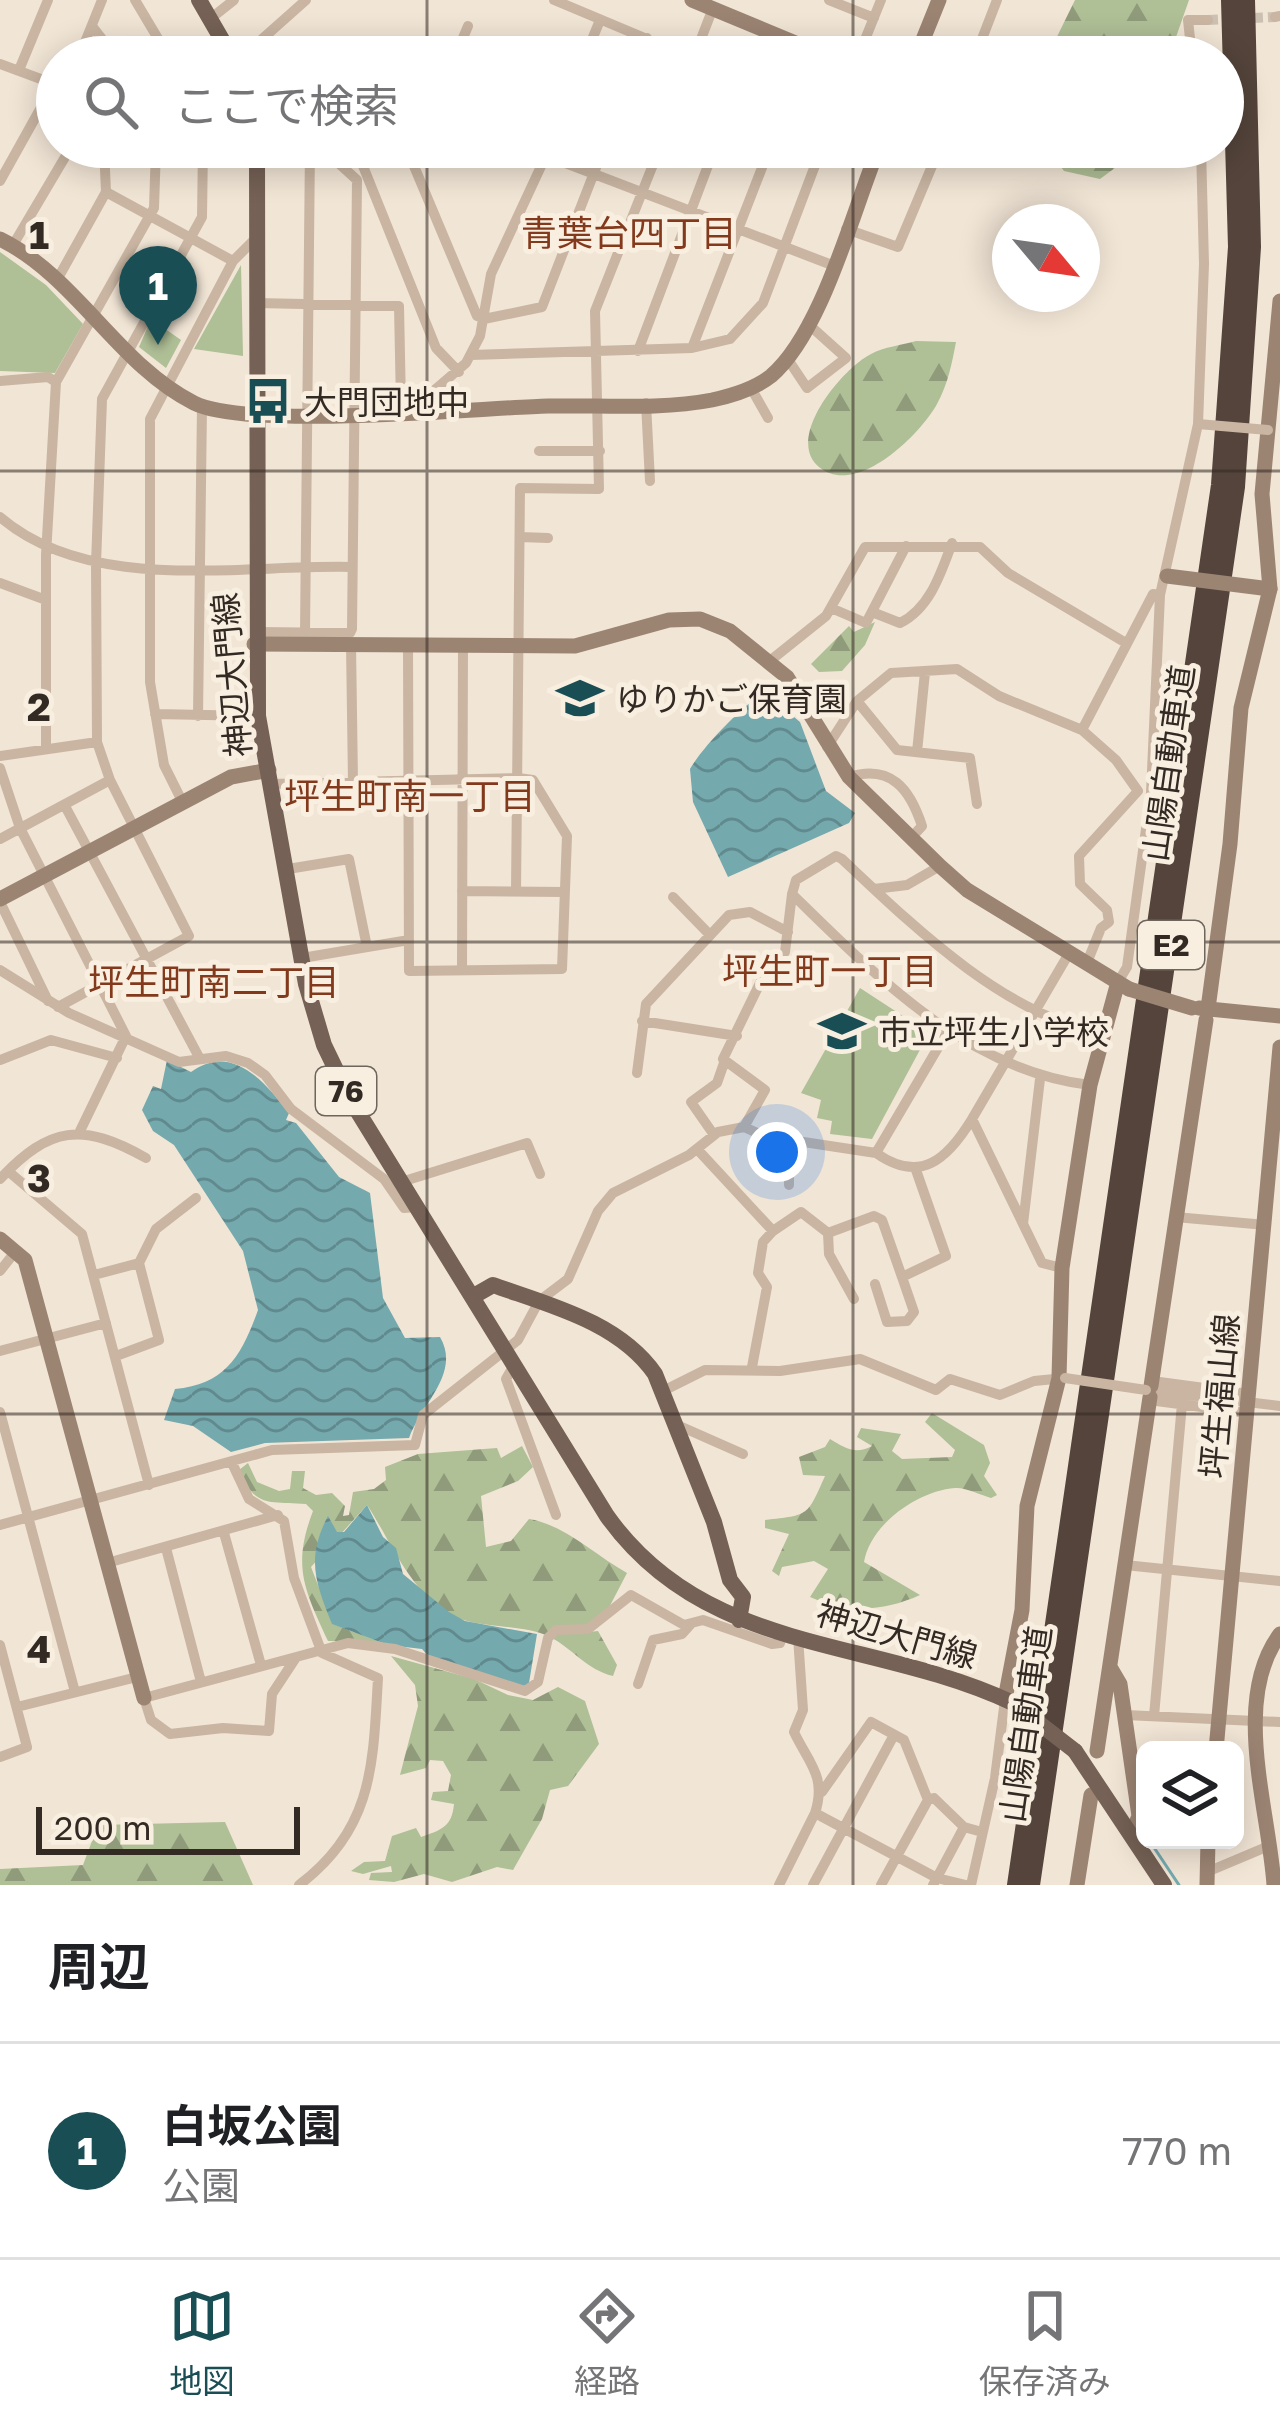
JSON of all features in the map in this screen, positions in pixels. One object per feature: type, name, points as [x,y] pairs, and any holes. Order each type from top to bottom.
[{"type":"highway","name":"山陽自動車道","points":[[1230,0],[1231,36]]},
{"type":"highway","name":"山陽自動車道","points":[[1031,1885],[1236,487],[1252,247],[1246,0]]},
{"type":"highway","name":"山陽自動車道","points":[[1016,1885],[1220,484],[1237,247],[1235,168]]},
{"type":"main road","points":[[199,0],[220,36]]},
{"type":"main road","name":"神辺大門線","points":[[257,168],[253,566],[258,716],[302,958],[324,1045],[416,1207],[622,1537],[676,1588],[740,1620],[943,1675],[1009,1701],[1075,1751],[1164,1885]]},
{"type":"main road","points":[[472,1297],[493,1285],[539,1301],[628,1344],[652,1369],[714,1522],[730,1580],[743,1597],[740,1620]]},
{"type":"street","points":[[0,80],[48,0]]},
{"type":"street","points":[[88,36],[103,0]]},
{"type":"street","points":[[135,0],[157,36]]},
{"type":"street","points":[[210,19],[234,0]]},
{"type":"street","points":[[266,36],[306,0]]},
{"type":"street","points":[[554,0],[642,36]]},
{"type":"street","points":[[830,0],[874,18]]},
{"type":"street","points":[[867,36],[881,0]]},
{"type":"street","points":[[924,36],[938,0]]},
{"type":"street","points":[[983,36],[997,0]]},
{"type":"street","points":[[696,36],[701,3],[779,36]]},
{"type":"street","points":[[594,36],[600,20]]},
{"type":"street","points":[[1190,36],[1188,20],[1208,20]]},
{"type":"street","points":[[92,26],[100,36]]},
{"type":"street","points":[[463,36],[468,26]]},
{"type":"street","points":[[0,181],[36,119]]},
{"type":"street","points":[[57,168],[6,242],[57,280],[166,386],[202,406],[256,414],[711,400],[751,388],[788,358],[871,168]]},
{"type":"street","points":[[57,280],[106,192],[105,168]]},
{"type":"street","points":[[46,749],[46,599],[56,382],[151,215],[154,168]]},
{"type":"street","points":[[53,1004],[189,935],[110,780],[97,742],[96,564],[100,408],[202,218],[203,168]]},
{"type":"street","points":[[305,633],[310,168]]},
{"type":"street","points":[[254,638],[350,634],[357,180],[344,168]]},
{"type":"street","points":[[364,168],[436,348],[459,372]]},
{"type":"street","points":[[411,168],[477,316],[484,320],[542,307],[596,168]]},
{"type":"street","points":[[378,411],[445,386],[471,355],[484,320],[491,274],[541,168]]},
{"type":"street","points":[[582,168],[832,265]]},
{"type":"street","points":[[516,891],[520,488],[599,489],[595,311],[652,168]]},
{"type":"street","points":[[638,351],[707,168]]},
{"type":"street","points":[[692,348],[762,168]]},
{"type":"street","points":[[471,355],[692,348],[730,339],[763,303],[814,168]]},
{"type":"street","points":[[846,230],[898,248],[931,168]]},
{"type":"street","points":[[814,1813],[935,1881],[969,1885],[1009,1701],[1022,1610],[1028,1507],[1062,1378],[1062,1268],[1090,1084],[1127,967],[1160,595],[1198,424],[1204,264],[1202,168]]},
{"type":"street","points":[[106,192],[233,261]]},
{"type":"street","points":[[183,803],[164,766],[154,714],[150,419],[233,261],[256,238]]},
{"type":"street","points":[[1201,1005],[1230,844],[1240,708],[1275,590],[1262,521],[1280,301]]},
{"type":"street","points":[[256,303],[356,303],[403,309],[401,405]]},
{"type":"street","points":[[788,358],[807,388],[846,358],[807,323]]},
{"type":"street","points":[[1,384],[48,377],[56,382]]},
{"type":"street","points":[[751,388],[768,418]]},
{"type":"street","points":[[646,403],[650,481]]},
{"type":"street","points":[[198,716],[196,568],[202,406]]},
{"type":"street","points":[[1198,424],[1268,430]]},
{"type":"street","points":[[539,451],[600,451]]},
{"type":"street","points":[[0,517],[34,543],[96,564],[352,567]]},
{"type":"street","points":[[520,537],[548,538]]},
{"type":"street","points":[[772,660],[830,608],[865,547],[952,543],[980,547],[1008,574],[1126,643]]},
{"type":"street","points":[[872,612],[900,623],[912,617],[939,578],[952,543]]},
{"type":"street","points":[[830,608],[866,622],[906,547]]},
{"type":"street","points":[[1167,576],[1275,590]]},
{"type":"street","points":[[0,584],[46,599]]},
{"type":"street","points":[[1082,730],[1154,594],[1160,595]]},
{"type":"street","points":[[254,638],[575,646],[669,620],[700,619],[730,631],[788,676],[849,777],[940,866],[1068,955],[1124,986],[1201,1005],[1280,1016]]},
{"type":"street","points":[[351,644],[353,782]]},
{"type":"street","points":[[53,1004],[0,900],[231,777],[353,782],[409,781],[518,778],[538,787],[567,836],[562,969],[409,971],[409,781],[408,644]]},
{"type":"street","points":[[461,970],[463,645]]},
{"type":"street","points":[[827,747],[857,701],[891,673],[964,671],[991,692],[1082,730],[1144,792]]},
{"type":"street","points":[[917,752],[925,672]]},
{"type":"street","points":[[857,701],[897,750],[970,758],[977,804]]},
{"type":"street","points":[[154,714],[258,716]]},
{"type":"street","points":[[0,756],[97,742]]},
{"type":"street","points":[[0,768],[20,828],[126,1036],[80,1131]]},
{"type":"street","points":[[849,777],[889,776],[911,792],[922,826],[911,838]]},
{"type":"street","points":[[0,839],[110,780]]},
{"type":"street","points":[[1086,965],[1101,928],[1109,922],[1107,910],[1080,884],[1079,856],[1144,792]]},
{"type":"street","points":[[65,806],[200,1059]]},
{"type":"street","points":[[714,1136],[691,1102],[717,1083],[740,1017],[761,979],[785,952],[796,880],[836,856],[943,951],[1069,1028],[1104,1034]]},
{"type":"street","points":[[288,868],[349,859],[368,947]]},
{"type":"street","points":[[874,889],[907,885],[940,866]]},
{"type":"street","points":[[462,891],[566,892]]},
{"type":"street","points":[[792,894],[889,989],[950,1029],[1040,1079],[1090,1084]]},
{"type":"street","points":[[674,897],[710,935]]},
{"type":"street","points":[[638,1072],[646,1004],[710,935],[740,911],[788,932]]},
{"type":"street","points":[[302,958],[409,940]]},
{"type":"street","points":[[0,1526],[248,1455],[302,1447],[415,1445],[423,1415],[518,1340],[539,1301],[568,1279],[598,1211],[613,1193],[714,1136],[744,1127],[789,1141],[876,1154],[905,1171],[916,1170],[956,1145],[1068,955]]},
{"type":"street","points":[[0,970],[53,1004],[179,1061],[226,1056],[248,1063],[266,1076],[291,1109],[383,1179],[404,1208],[416,1207]]},
{"type":"street","points":[[1132,1833],[1139,1816],[1111,1667],[1206,1020]]},
{"type":"street","points":[[642,1021],[737,1036]]},
{"type":"street","points":[[876,1154],[950,1029]]},
{"type":"street","points":[[0,1060],[51,1040],[117,1058]]},
{"type":"street","name":"坪生福山線","points":[[1217,1741],[1248,1404],[1270,1238],[1280,1047]]},
{"type":"street","points":[[724,1064],[764,1090],[744,1127]]},
{"type":"street","points":[[1023,1224],[1040,1079]]},
{"type":"street","points":[[972,1119],[1042,1263],[1062,1268]]},
{"type":"street","points":[[146,1158],[80,1131],[32,1146],[4,1175],[82,1234],[148,1485]]},
{"type":"street","points":[[789,1141],[789,1185]]},
{"type":"street","points":[[401,1182],[527,1144],[540,1174]]},
{"type":"street","points":[[697,1149],[772,1232]]},
{"type":"street","points":[[902,1277],[946,1256],[916,1170]]},
{"type":"street","points":[[116,1356],[159,1340],[139,1263],[156,1229],[196,1198]]},
{"type":"street","points":[[752,1367],[767,1287],[758,1273],[764,1242],[801,1212],[828,1233],[829,1254],[854,1299]]},
{"type":"street","points":[[828,1233],[874,1216],[881,1220],[914,1312],[895,1324],[887,1322],[875,1283]]},
{"type":"street","points":[[1175,1216],[1270,1238]]},
{"type":"street","points":[[0,1239],[25,1260],[151,1720],[170,1734],[223,1728],[268,1731],[272,1694],[295,1659]]},
{"type":"street","points":[[0,1270],[15,1252]]},
{"type":"street","points":[[94,1275],[139,1263]]},
{"type":"street","points":[[0,1352],[106,1323]]},
{"type":"street","points":[[661,1392],[705,1370],[752,1367],[780,1371],[860,1359],[936,1390],[950,1379],[1000,1395],[1034,1381],[1062,1378],[1248,1404]]},
{"type":"street","points":[[514,1366],[506,1379],[556,1515]]},
{"type":"street","points":[[1150,1391],[1182,1404],[1280,1406]]},
{"type":"street","points":[[1154,1717],[1182,1404]]},
{"type":"street","points":[[0,1412],[75,1692]]},
{"type":"street","points":[[672,1423],[743,1454]]},
{"type":"street","points":[[232,1463],[249,1499],[278,1515],[322,1653]]},
{"type":"street","points":[[107,1564],[278,1515]]},
{"type":"street","points":[[224,1533],[261,1665]]},
{"type":"street","points":[[166,1548],[201,1682]]},
{"type":"street","points":[[1125,1565],[1280,1581]]},
{"type":"street","points":[[322,1653],[328,1645],[348,1643],[395,1649],[525,1691],[538,1682],[548,1638],[556,1630],[588,1629],[627,1595],[691,1624]]},
{"type":"street","points":[[638,1684],[653,1640],[682,1634],[691,1624],[704,1620],[772,1645],[790,1635],[802,1710],[794,1732],[814,1761],[821,1792]]},
{"type":"street","points":[[1274,1885],[1275,1841],[1253,1724],[1268,1650],[1280,1634]]},
{"type":"street","points":[[0,1645],[27,1748],[0,1757]]},
{"type":"street","points":[[143,1698],[322,1653],[378,1678],[372,1779],[358,1821],[299,1885]]},
{"type":"street","points":[[17,1707],[137,1677]]},
{"type":"street","points":[[1118,1704],[1154,1717],[1280,1722]]},
{"type":"street","points":[[1097,1751],[1118,1704]]},
{"type":"street","points":[[779,1885],[821,1792],[872,1722],[904,1741],[928,1800],[945,1806],[964,1827],[982,1832]]},
{"type":"street","points":[[813,1885],[894,1735]]},
{"type":"street","points":[[1077,1885],[1091,1795]]},
{"type":"street","points":[[881,1885],[928,1800]]},
{"type":"street","points":[[935,1881],[964,1827]]},
{"type":"street","points":[[1207,1878],[1275,1841]]},
{"type":"green space","points":[[1075,0],[1189,0],[1176,36],[1057,36]]},
{"type":"green space","points":[[1062,168],[1115,168],[1100,179]]},
{"type":"green space","points":[[0,252],[46,285],[83,324],[55,373],[0,371]]},
{"type":"green space","points":[[241,265],[243,356],[194,349]]},
{"type":"green space","points":[[151,319],[181,340],[166,368],[139,347]]},
{"type":"green space","points":[[916,341],[956,342],[944,389],[929,417],[902,446],[868,469],[851,475],[819,467],[810,454],[808,439],[833,388],[871,354]]},
{"type":"green space","points":[[875,622],[865,645],[842,671],[819,672],[811,664],[849,626],[854,632]]},
{"type":"green space","points":[[860,988],[929,1033],[872,1139],[830,1134],[832,1121],[817,1118],[821,1100],[801,1093]]},
{"type":"green space","points":[[932,1413],[984,1445],[990,1463],[984,1476],[997,1495],[991,1498],[959,1488],[940,1491],[897,1512],[875,1535],[864,1562],[920,1595],[879,1607],[838,1606],[810,1597],[828,1569],[814,1561],[782,1567],[779,1576],[772,1571],[789,1534],[765,1528],[765,1520],[805,1511],[825,1476],[803,1475],[799,1457],[825,1447],[830,1439],[845,1448],[866,1449],[872,1446],[857,1437],[861,1428],[901,1434],[892,1451],[902,1459],[952,1457],[955,1450],[925,1422]]},
{"type":"green space","points":[[522,1446],[533,1467],[518,1481],[481,1496],[486,1547],[511,1541],[529,1519],[567,1534],[627,1573],[603,1619],[580,1633],[598,1631],[617,1665],[613,1676],[540,1633],[467,1621],[433,1603],[396,1555],[367,1505],[311,1567],[333,1624],[380,1642],[328,1641],[302,1563],[313,1511],[306,1504],[257,1497],[239,1470],[248,1463],[257,1482],[279,1491],[290,1489],[292,1471],[305,1471],[303,1488],[316,1495],[332,1493],[345,1506],[343,1516],[349,1515],[353,1492],[374,1489],[386,1480],[385,1467],[418,1454],[497,1448],[501,1458]]},
{"type":"green space","points":[[391,1656],[474,1679],[508,1695],[533,1700],[558,1687],[585,1701],[599,1744],[568,1786],[550,1790],[542,1819],[513,1870],[497,1867],[452,1882],[424,1874],[394,1882],[369,1880],[371,1873],[392,1872],[391,1866],[363,1874],[351,1871],[364,1862],[385,1861],[392,1836],[416,1828],[421,1837],[434,1832],[448,1823],[453,1812],[454,1804],[431,1800],[433,1792],[448,1791],[451,1775],[443,1761],[430,1760],[426,1768],[400,1775],[418,1706],[415,1685]]},
{"type":"green space","points":[[225,1822],[253,1885],[0,1885],[0,1869],[83,1865],[98,1825]]},
{"type":"water","points":[[764,692],[800,722],[826,791],[855,813],[849,823],[728,877],[693,802],[690,769],[724,727]]},
{"type":"water","points":[[167,1060],[191,1072],[220,1061],[246,1070],[280,1101],[289,1113],[286,1120],[296,1123],[339,1177],[370,1193],[383,1298],[405,1338],[440,1337],[445,1350],[443,1376],[409,1438],[265,1443],[231,1452],[193,1426],[164,1420],[175,1389],[207,1381],[229,1365],[258,1310],[243,1251],[174,1145],[153,1131],[142,1110],[153,1086],[161,1089]]},
{"type":"water","points":[[367,1505],[383,1537],[396,1548],[403,1574],[449,1612],[465,1621],[537,1634],[529,1683],[522,1691],[433,1661],[422,1649],[388,1645],[332,1624],[315,1570],[321,1531],[328,1516],[337,1532],[344,1532]]},
{"type":"waterway","points":[[1155,1849],[1179,1885]]},
{"type":"tunnel","points":[[1208,20],[1275,17]]},
{"type":"place","name":"白坂公園","points":[[158,345]]},
{"type":"place","name":"大門団地中","points":[[268,401]]},
{"type":"place","name":"ゆりかご保育園","points":[[580,698]]},
{"type":"place","name":"市立坪生小学校","points":[[842,1031]]},
{"type":"district","name":"青葉台四丁目","points":[[629,232]]},
{"type":"district","name":"坪生町南一丁目","points":[[410,795]]},
{"type":"district","name":"坪生町一丁目","points":[[830,970]]},
{"type":"district","name":"坪生町南二丁目","points":[[214,981]]}]
